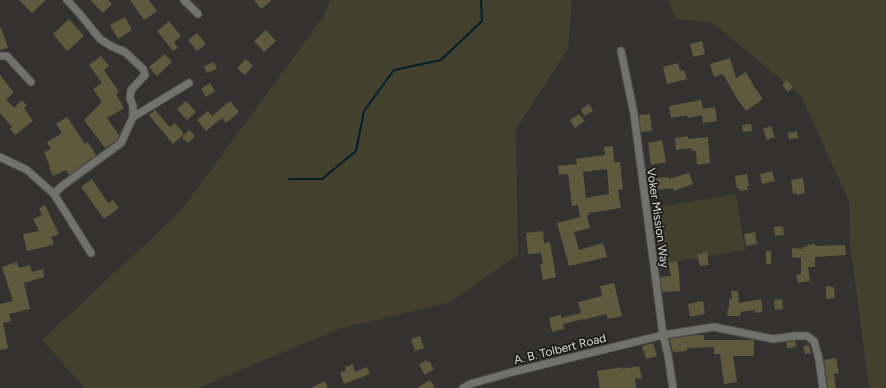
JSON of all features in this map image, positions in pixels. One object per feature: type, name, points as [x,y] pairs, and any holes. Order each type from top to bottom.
[{"type":"street","points":[[54,194],[62,186],[121,143],[133,117],[133,106],[130,98],[131,90],[145,75],[143,69],[125,52],[100,39],[80,13],[67,0]]},
{"type":"street","points":[[184,0],[198,14]]},
{"type":"street","name":"Voker Mission Way","points":[[621,51],[634,114],[663,335],[668,355],[672,388]]},
{"type":"street","points":[[0,56],[7,56],[31,82]]},
{"type":"street","points":[[133,117],[188,83]]},
{"type":"street","points":[[0,157],[28,170],[54,194],[91,253]]},
{"type":"street","name":"A. B. Tolbert Road","points":[[463,388],[470,384],[509,373],[663,335],[714,327],[773,339],[807,336],[814,341],[819,360],[823,388]]},
{"type":"shaded area","points":[[330,0],[572,0],[568,49],[516,129],[518,255],[450,302],[339,329],[198,388],[85,388],[42,340],[179,213],[324,16]]},
{"type":"shaded area","points":[[668,0],[886,0],[886,388],[869,388],[850,243],[849,201],[801,96],[713,23],[676,19]]},
{"type":"shaded area","points":[[736,194],[745,250],[661,264],[652,208]]},
{"type":"building","points":[[19,0],[46,0],[32,13]]},
{"type":"building","points":[[90,0],[108,0],[112,4],[103,13]]},
{"type":"building","points":[[130,0],[149,0],[157,11],[144,20]]},
{"type":"building","points":[[254,0],[272,0],[261,9]]},
{"type":"building","points":[[125,17],[132,30],[118,39],[110,25]]},
{"type":"building","points":[[69,19],[84,36],[67,51],[53,34]]},
{"type":"building","points":[[169,21],[181,36],[174,42],[178,48],[173,51],[157,31]]},
{"type":"building","points":[[0,28],[8,48],[0,50]]},
{"type":"building","points":[[266,30],[276,41],[264,52],[254,41]]},
{"type":"building","points":[[197,33],[206,44],[197,51],[188,40]]},
{"type":"building","points":[[702,41],[705,54],[693,57],[690,44]]},
{"type":"building","points":[[165,54],[172,62],[157,76],[149,67]]},
{"type":"building","points":[[101,56],[109,66],[104,70],[119,92],[116,94],[124,108],[107,118],[119,135],[117,140],[105,148],[84,120],[102,102],[93,89],[102,83],[89,65]]},
{"type":"building","points":[[730,58],[736,78],[746,72],[763,99],[746,111],[723,74],[714,77],[710,64]]},
{"type":"building","points":[[246,59],[253,66],[245,75],[237,68]]},
{"type":"building","points":[[214,62],[217,69],[207,73],[204,66]]},
{"type":"building","points":[[678,63],[680,71],[684,70],[687,79],[667,84],[663,67]]},
{"type":"building","points":[[0,75],[14,93],[6,99],[14,108],[22,100],[27,106],[24,108],[33,121],[15,135],[10,129],[12,127],[0,113]]},
{"type":"building","points":[[787,80],[793,87],[788,92],[782,85]]},
{"type":"building","points":[[210,83],[215,91],[206,97],[201,89]]},
{"type":"building","points":[[701,100],[703,109],[715,107],[717,121],[703,123],[702,115],[688,118],[687,115],[671,118],[669,106]]},
{"type":"building","points":[[186,101],[196,112],[187,120],[177,109]]},
{"type":"building","points":[[230,101],[239,112],[226,123],[222,118],[206,131],[197,120],[208,111],[212,116]]},
{"type":"building","points":[[589,104],[593,111],[584,116],[581,109]]},
{"type":"building","points":[[155,110],[170,127],[175,123],[184,134],[173,144],[149,115]]},
{"type":"building","points":[[579,114],[585,121],[575,128],[570,120]]},
{"type":"building","points":[[650,114],[652,131],[641,132],[639,115]]},
{"type":"building","points":[[67,117],[85,144],[88,142],[96,155],[69,175],[66,170],[53,176],[44,152],[51,149],[47,142],[62,133],[56,124]]},
{"type":"building","points":[[751,124],[752,131],[743,132],[742,125]]},
{"type":"building","points":[[771,126],[775,137],[767,140],[763,129]]},
{"type":"building","points":[[189,130],[195,136],[188,143],[182,138]]},
{"type":"building","points":[[797,131],[798,138],[789,139],[788,133]]},
{"type":"building","points":[[688,136],[688,139],[708,137],[710,163],[697,165],[696,151],[692,151],[691,148],[676,150],[675,138]]},
{"type":"building","points":[[662,140],[666,162],[651,165],[648,143]]},
{"type":"building","points":[[613,146],[614,162],[620,162],[623,189],[618,190],[621,208],[588,213],[589,215],[587,215],[590,228],[574,232],[579,250],[603,243],[607,257],[569,266],[557,223],[580,217],[578,205],[572,206],[568,174],[559,175],[558,166],[577,164],[576,159],[605,155],[604,147]],"holes":[[[607,169],[609,194],[586,198],[583,172]]]},
{"type":"building","points":[[772,171],[775,181],[762,184],[760,174]]},
{"type":"building","points":[[689,173],[693,184],[674,191],[673,188],[658,190],[656,178],[669,177],[669,179]]},
{"type":"building","points":[[747,174],[749,186],[747,186],[748,190],[740,191],[739,188],[737,189],[735,176]]},
{"type":"building","points":[[803,178],[805,193],[797,195],[796,193],[793,194],[791,180]]},
{"type":"building","points":[[92,179],[108,203],[113,200],[119,208],[104,219],[81,187]]},
{"type":"building","points":[[45,205],[59,234],[51,237],[54,244],[27,251],[23,234],[39,231],[33,219],[42,215],[39,208]]},
{"type":"building","points":[[774,227],[783,227],[784,235],[775,236]]},
{"type":"building","points":[[543,231],[544,243],[550,242],[556,277],[543,280],[540,264],[543,264],[541,253],[528,254],[526,233]]},
{"type":"building","points":[[755,232],[757,244],[746,246],[744,234]]},
{"type":"building","points":[[815,244],[815,246],[845,245],[846,255],[815,257],[815,267],[808,267],[810,281],[798,283],[796,275],[801,274],[801,258],[792,257],[792,248],[803,249],[803,247],[807,247],[807,245]]},
{"type":"building","points":[[766,251],[771,251],[771,264],[766,264]]},
{"type":"building","points":[[707,252],[709,265],[700,266],[697,254]]},
{"type":"building","points":[[677,261],[680,291],[662,292],[660,277],[671,276],[668,263]]},
{"type":"building","points":[[17,262],[19,268],[30,265],[32,272],[43,269],[44,277],[24,283],[30,309],[9,314],[11,321],[3,323],[8,348],[0,350],[0,304],[13,301],[2,267]]},
{"type":"building","points":[[614,283],[622,316],[608,319],[606,314],[583,319],[563,324],[564,329],[552,332],[549,318],[561,315],[561,318],[581,313],[578,302],[602,296],[600,286]]},
{"type":"building","points":[[826,286],[834,287],[835,298],[826,299]]},
{"type":"building","points":[[731,291],[738,291],[739,303],[761,299],[763,309],[762,312],[755,313],[755,310],[741,312],[740,316],[727,316],[729,300],[732,299]]},
{"type":"building","points":[[782,299],[783,309],[775,310],[774,300]]},
{"type":"building","points":[[703,301],[705,314],[690,317],[688,304]]},
{"type":"building","points":[[704,335],[704,340],[754,340],[754,356],[733,356],[737,382],[724,384],[720,354],[714,354],[714,347],[687,348],[687,351],[673,352],[669,339]]},
{"type":"building","points":[[420,336],[424,348],[415,351],[411,339]]},
{"type":"building","points":[[795,341],[796,347],[787,348],[786,342]]},
{"type":"building","points":[[653,343],[657,356],[646,359],[642,346]]},
{"type":"building","points":[[809,345],[811,353],[805,354],[803,346]]},
{"type":"building","points":[[836,358],[839,373],[834,374],[836,388],[828,388],[824,360]]},
{"type":"building","points":[[426,360],[427,362],[429,361],[434,369],[425,375],[419,365]]},
{"type":"building","points":[[353,364],[355,372],[367,367],[370,374],[344,384],[340,372],[346,371],[345,367]]},
{"type":"building","points":[[639,366],[642,378],[635,379],[636,388],[600,388],[597,371]]},
{"type":"building","points":[[430,380],[435,388],[417,388]]},
{"type":"building","points":[[325,381],[328,388],[310,388]]},
{"type":"waterway","points":[[289,179],[322,179],[356,151],[364,111],[394,70],[441,60],[482,21],[481,0]]}]
